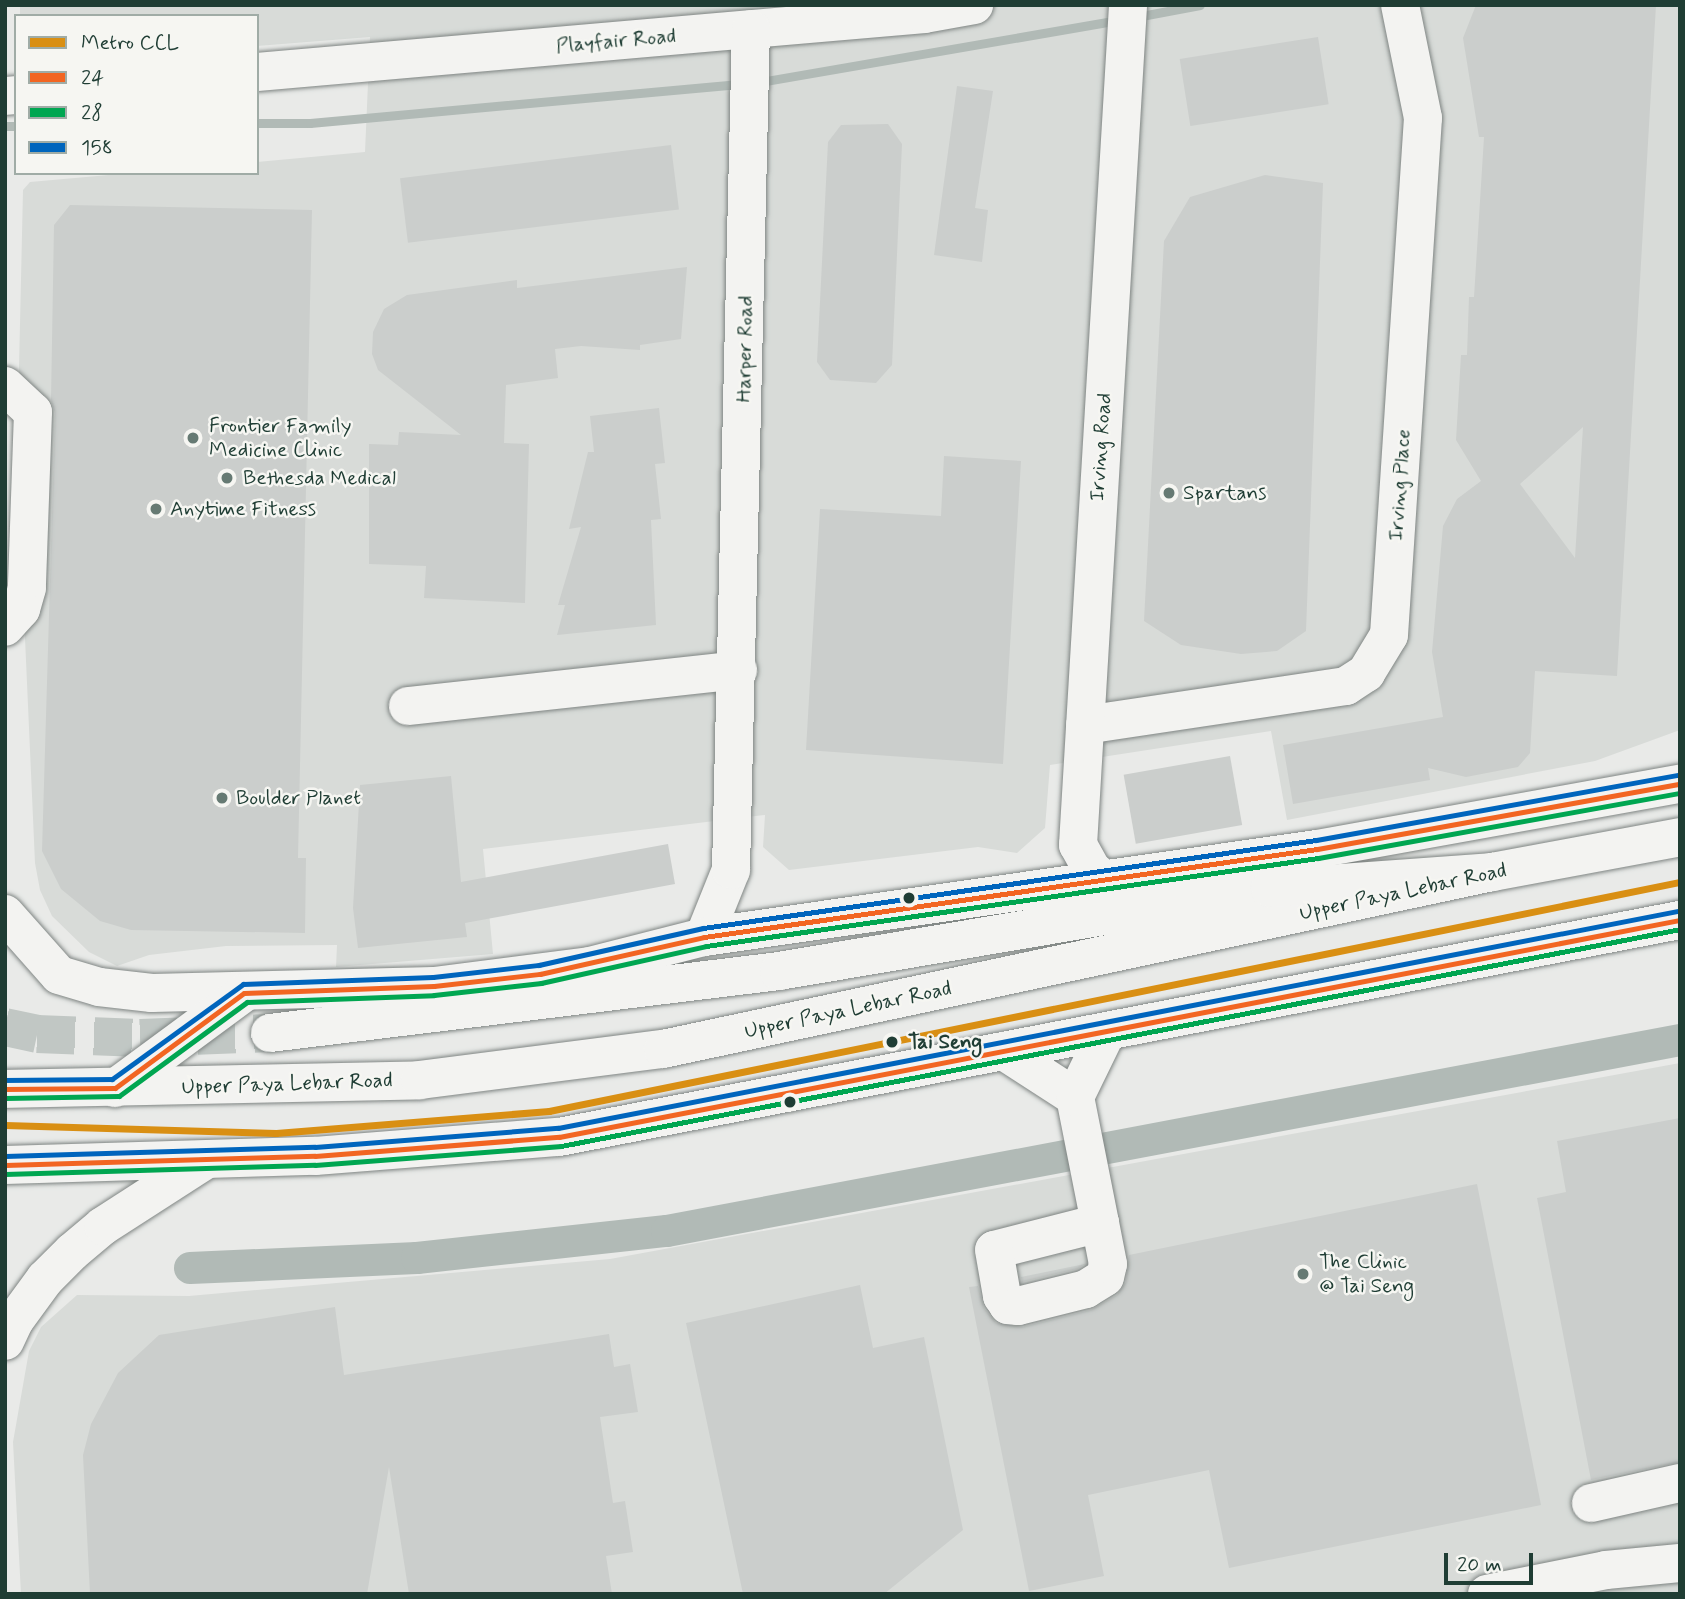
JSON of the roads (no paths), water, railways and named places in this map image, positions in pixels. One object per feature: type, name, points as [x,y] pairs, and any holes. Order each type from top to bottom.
[{"type":"main road","name":"Playfair Road","points":[[259,72],[751,29],[974,5]]},
{"type":"main road","name":"Irving Road","points":[[1105,880],[1092,870],[1078,845],[1128,5]]},
{"type":"main road","name":"Irving Place","points":[[1085,725],[1346,686],[1366,673],[1389,635],[1423,118],[1400,5]]},
{"type":"main road","name":"Harper Road","points":[[704,937],[731,870],[751,29]]},
{"type":"main road","points":[[5,386],[33,412],[27,587],[21,609],[5,626]]},
{"type":"main road","points":[[408,706],[737,670]]},
{"type":"main road","points":[[5,914],[59,975],[99,987],[152,993],[244,993],[434,986],[540,974],[704,937],[1317,849],[1680,785]]},
{"type":"main road","name":"Upper Paya Lebar Road","points":[[5,1089],[420,1080],[663,1049],[1492,872],[1680,837]]},
{"type":"main road","points":[[270,1033],[779,971],[1270,888],[1492,872]]},
{"type":"main road","points":[[5,1164],[206,1160],[421,1151],[559,1137],[1680,920]]},
{"type":"main road","points":[[115,1088],[244,993]]},
{"type":"main road","points":[[1099,1218],[1075,1098],[1107,1031]]},
{"type":"main road","points":[[1004,1051],[1075,1098]]},
{"type":"main road","points":[[5,1341],[37,1289],[72,1252],[103,1226],[206,1160]]},
{"type":"main road","points":[[1591,1503],[1680,1483]]},
{"type":"main road","points":[[1487,1594],[1606,1570],[1680,1563]]},
{"type":"waterway","points":[[1136,17],[1200,5]]},
{"type":"waterway","points":[[760,82],[1119,20]]},
{"type":"waterway","points":[[259,123],[310,123],[739,84]]},
{"type":"waterway","points":[[5,126],[14,126]]},
{"type":"waterway","points":[[190,1268],[417,1258],[667,1231],[1680,1040]]},
{"type":"tunnel","points":[[5,1027],[37,1034],[140,1038],[270,1033]]},
{"type":"metro line","name":"CCL","points":[[5,1125],[276,1133],[549,1111],[1680,882]]},
{"type":"place","name":"Frontier Family Medicine Clinic","points":[[193,438]]},
{"type":"place","name":"Bethesda Medical","points":[[227,478]]},
{"type":"place","name":"Spartans","points":[[1169,493]]},
{"type":"place","name":"Anytime Fitness","points":[[156,509]]},
{"type":"place","name":"Boulder Planet","points":[[222,798]]},
{"type":"place","name":"Tai Seng","points":[[892,1042]]},
{"type":"place","name":"The Clinic @ Tai Seng","points":[[1303,1274]]}]
